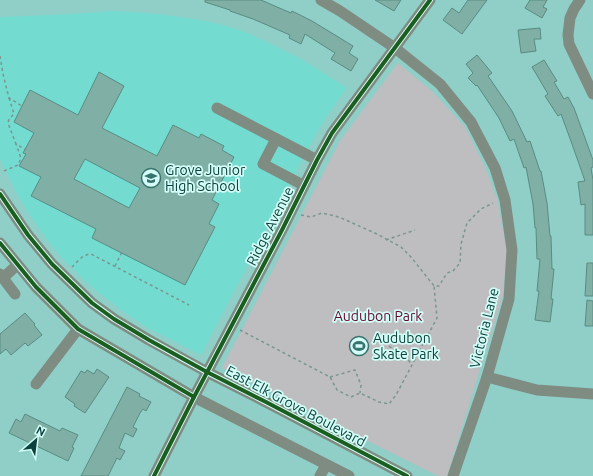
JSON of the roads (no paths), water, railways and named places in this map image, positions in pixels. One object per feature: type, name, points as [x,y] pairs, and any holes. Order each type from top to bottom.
[{"type":"street","name":"Victoria Lane","points":[[321,0],[340,10],[395,48],[440,84],[472,122],[495,168],[505,200],[512,250],[509,299],[487,377],[453,476]]},
{"type":"street","name":"Ridge Avenue","points":[[154,476],[282,230],[303,185],[332,133],[430,0]]},
{"type":"street","points":[[580,0],[570,18],[568,35],[569,44],[593,94]]},
{"type":"street","points":[[217,108],[317,160]]},
{"type":"street","points":[[276,139],[263,164],[303,185]]},
{"type":"street","name":"East Elk Grove Boulevard","points":[[0,194],[28,235],[52,264],[92,302],[114,319],[207,372],[407,476]]},
{"type":"street","points":[[0,243],[36,287],[78,329],[194,397],[349,476]]},
{"type":"street","points":[[15,294],[1,276],[17,265]]},
{"type":"street","points":[[36,384],[78,329]]},
{"type":"street","points":[[487,377],[537,390],[593,394]]},
{"type":"street","points":[[320,476],[326,465]]},
{"type":"place","name":"Grove Junior High School","points":[[151,178]]},
{"type":"place","name":"Audubon Skate Park","points":[[359,346]]},
{"type":"park label","name":"Audubon Park","points":[[378,316]]}]
